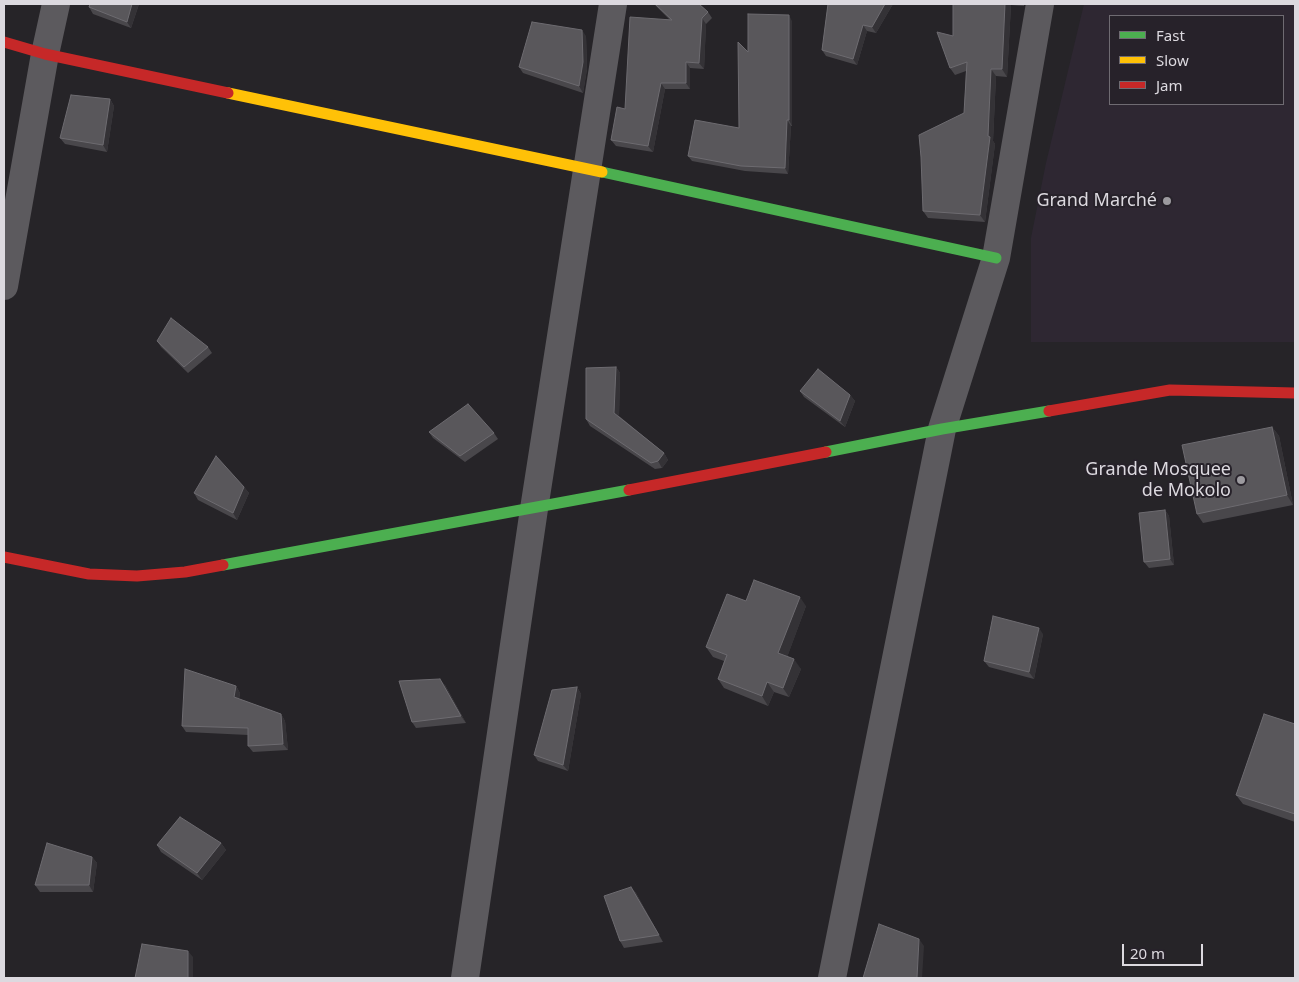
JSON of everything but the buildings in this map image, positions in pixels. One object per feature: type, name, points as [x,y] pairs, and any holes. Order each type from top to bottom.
[{"type":"main road","points":[[4,42],[45,54],[996,258]]},
{"type":"main road","points":[[4,557],[89,574],[137,576],[176,573],[534,509],[942,429],[1170,390],[1295,393]]},
{"type":"street","points":[[4,286],[45,54],[56,4]]},
{"type":"street","points":[[465,978],[534,509],[613,4]]},
{"type":"street","points":[[832,978],[942,429],[996,258],[1040,4]]},
{"type":"shaded area","name":"Grand Marché","points":[[1084,4],[1295,4],[1295,342],[1031,342],[1031,238],[1046,163]]},
{"type":"traffic: fast","points":[[602,172],[996,258]]},
{"type":"traffic: fast","points":[[826,452],[942,429],[1049,411]]},
{"type":"traffic: fast","points":[[223,565],[629,490]]},
{"type":"traffic: slow","points":[[228,93],[602,172]]},
{"type":"traffic: jam","points":[[4,42],[45,54],[228,93]]},
{"type":"traffic: jam","points":[[1049,411],[1170,390],[1295,393]]},
{"type":"traffic: jam","points":[[629,490],[826,452]]},
{"type":"traffic: jam","points":[[4,557],[89,574],[137,576],[185,572],[223,565]]},
{"type":"place","name":"Grand Marché","points":[[1167,201]]},
{"type":"place","name":"Grande Mosquee de Mokolo","points":[[1241,480]]}]
